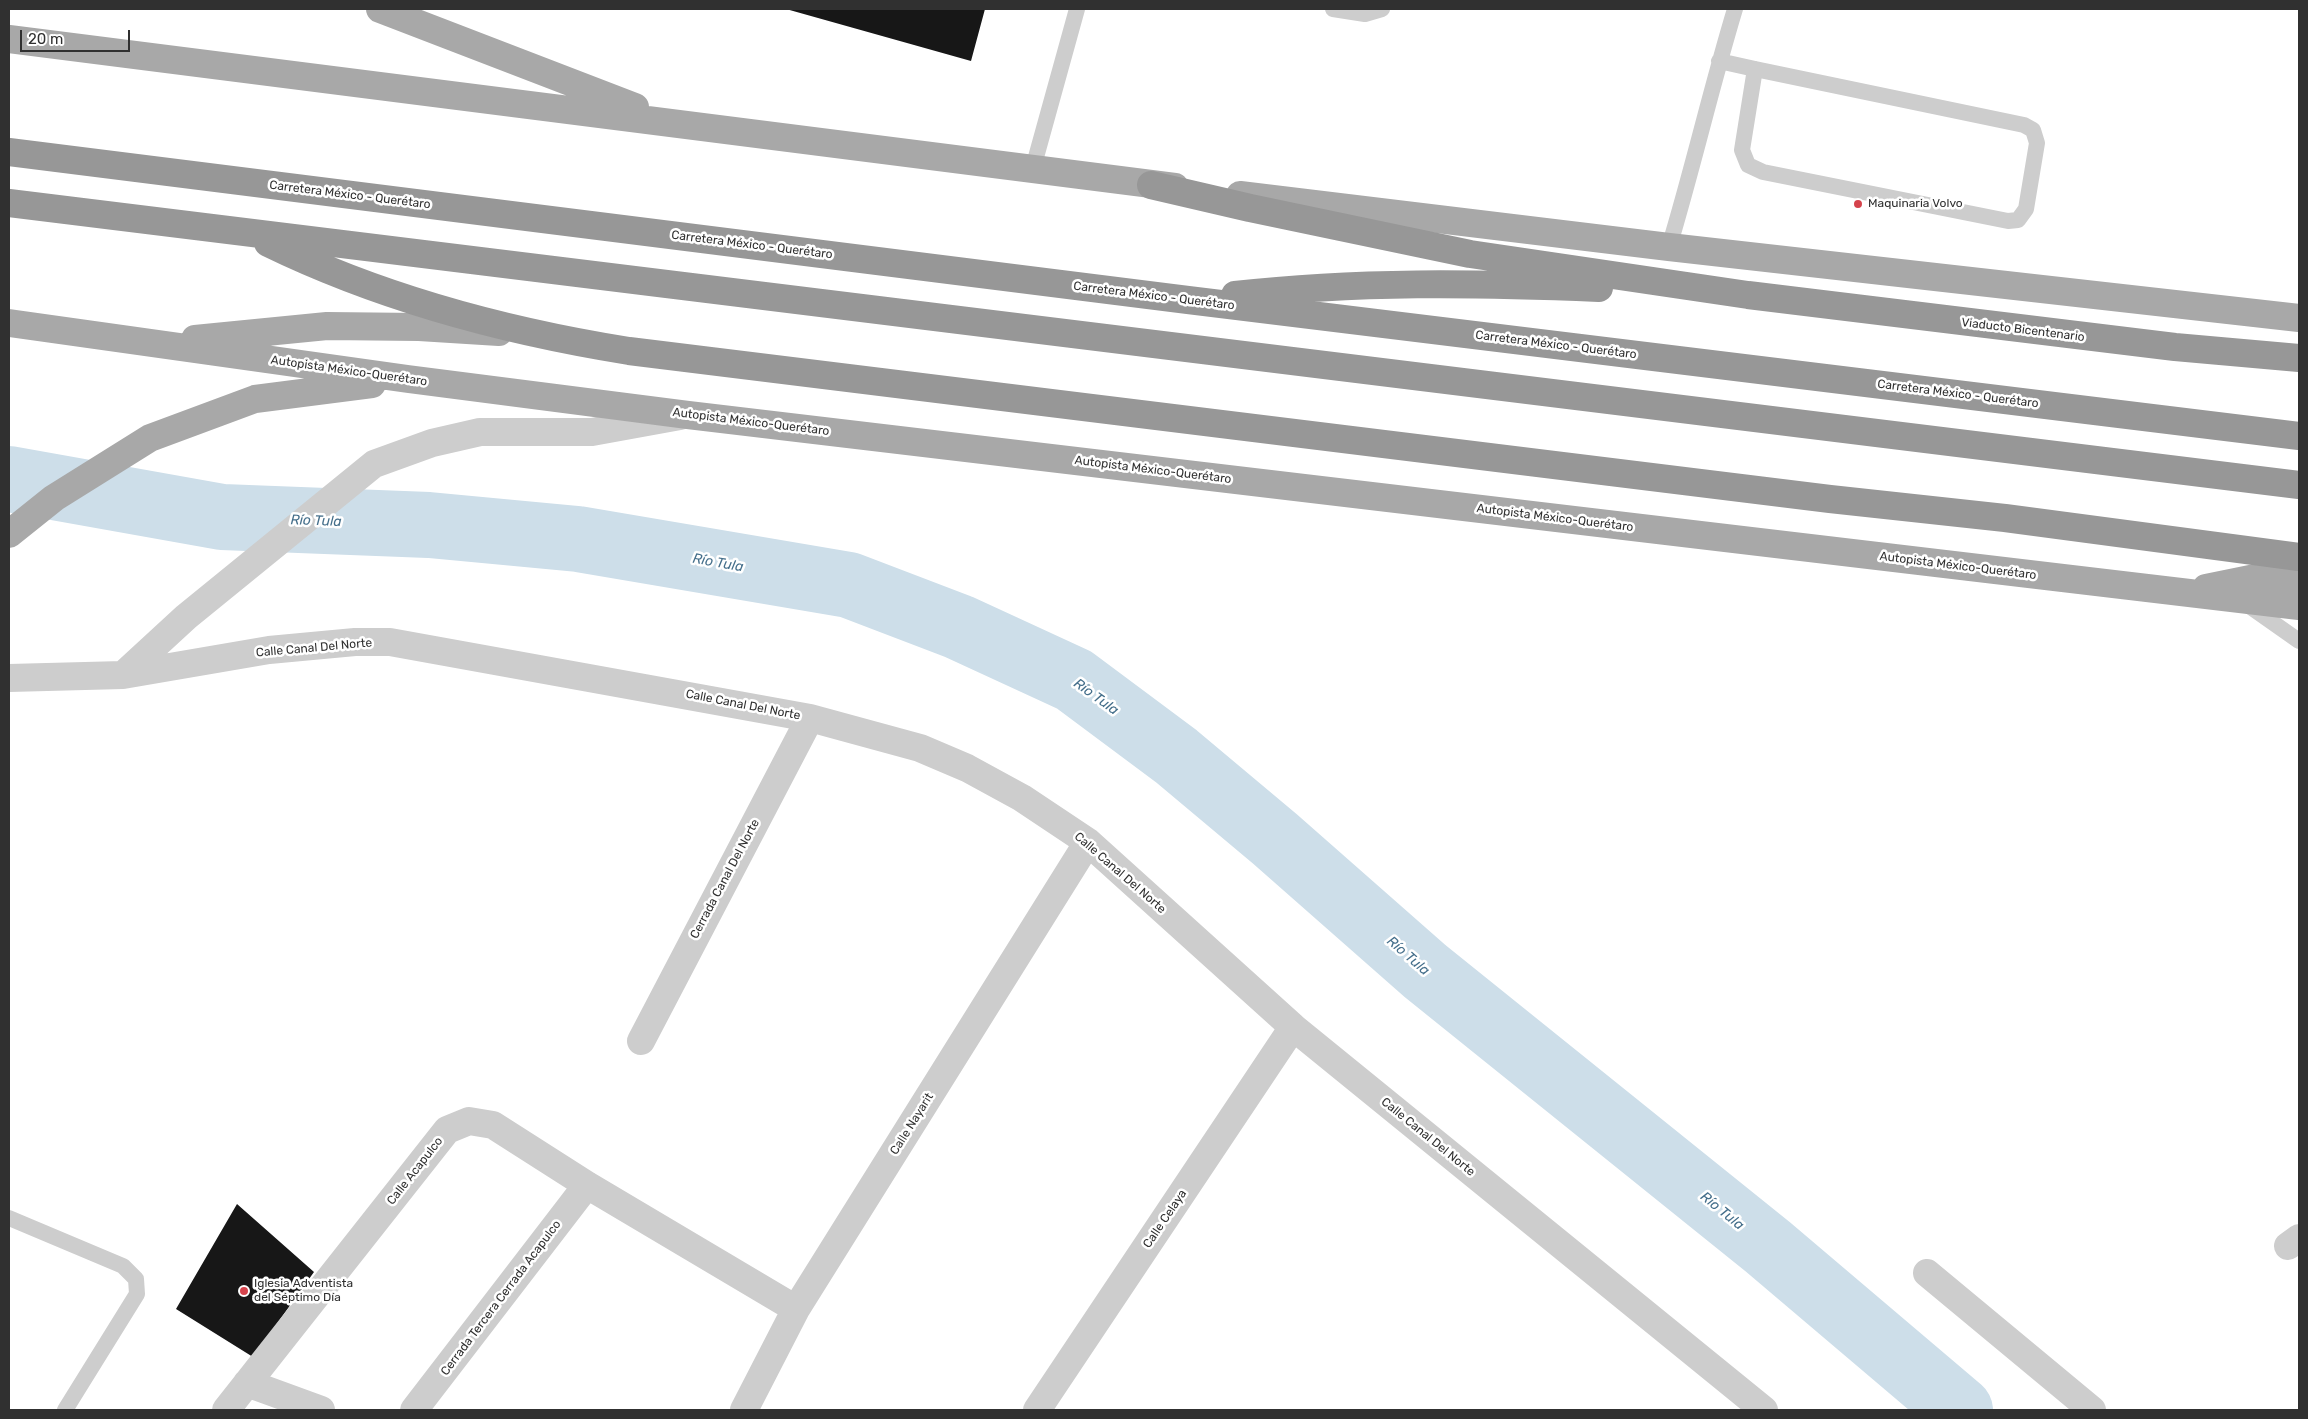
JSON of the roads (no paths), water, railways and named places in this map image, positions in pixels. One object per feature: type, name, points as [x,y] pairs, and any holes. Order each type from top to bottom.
[{"type":"highway","name":"Carretera México - Querétaro","points":[[9,152],[1188,300],[2299,436]]},
{"type":"highway","points":[[1151,184],[1250,208],[1470,254],[1748,296]]},
{"type":"highway","points":[[9,203],[2299,485]]},
{"type":"highway","points":[[249,234],[302,260],[422,306],[537,335],[649,354],[1830,499],[2005,518],[2299,557]]},
{"type":"highway","points":[[1188,300],[1279,290],[1427,284],[1582,288],[1748,296]]},
{"type":"highway","name":"Viaducto Bicentenario","points":[[1748,296],[2032,331],[2175,347],[2299,358]]},
{"type":"main road","points":[[380,9],[674,122]]},
{"type":"main road","points":[[9,39],[1151,184],[1669,247],[2299,318]]},
{"type":"main road","name":"Autopista México-Querétaro","points":[[9,323],[408,379],[688,415],[2299,606]]},
{"type":"main road","points":[[151,343],[327,326],[441,328],[537,335]]},
{"type":"main road","points":[[9,534],[54,498],[150,438],[255,399],[408,379]]},
{"type":"main road","points":[[2183,593],[2260,577],[2299,582]]},
{"type":"street","points":[[123,675],[186,617],[374,464],[432,443],[480,432],[592,432],[688,415]]},
{"type":"street","name":"Calle Canal Del Norte","points":[[9,678],[123,675],[269,650],[354,642],[390,642],[810,718],[920,748],[967,768],[1022,798],[1088,842],[1293,1027],[1764,1410]]},
{"type":"street","name":"Cerrada Canal Del Norte","points":[[641,1041],[810,718]]},
{"type":"street","name":"Calle Nayarit","points":[[744,1410],[796,1309],[1088,842]]},
{"type":"street","name":"Calle Celaya","points":[[1037,1410],[1293,1027]]},
{"type":"street","name":"Calle Acapulco","points":[[226,1410],[447,1130],[469,1121],[493,1125],[587,1185],[796,1309]]},
{"type":"street","name":"Cerrada Tercera Cerrada Acapulco","points":[[414,1410],[587,1185]]},
{"type":"street","points":[[1927,1274],[2092,1410]]},
{"type":"street","points":[[247,1383],[321,1410]]},
{"type":"lane","points":[[1033,168],[1077,9]]},
{"type":"lane","points":[[1333,9],[1365,14],[1382,9]]},
{"type":"lane","points":[[1669,247],[1690,178],[1719,61],[1735,9]]},
{"type":"lane","points":[[1719,61],[2024,125],[2033,130],[2036,143],[2026,209],[2018,220],[2008,221],[1763,172],[1748,164],[1742,150],[1755,69]]},
{"type":"lane","points":[[2239,599],[2299,641]]},
{"type":"lane","points":[[9,1218],[123,1266],[136,1279],[137,1294],[65,1410]]},
{"type":"waterway","name":"Río Tula","points":[[9,479],[222,517],[429,525],[578,539],[849,585],[959,627],[1074,680],[1176,756],[1275,839],[1425,971],[1768,1247],[1960,1410]]},
{"type":"place","name":"Maquinaria Volvo","points":[[1858,204]]},
{"type":"place","name":"Iglesia Adventista del Séptimo Día","points":[[244,1291]]}]
